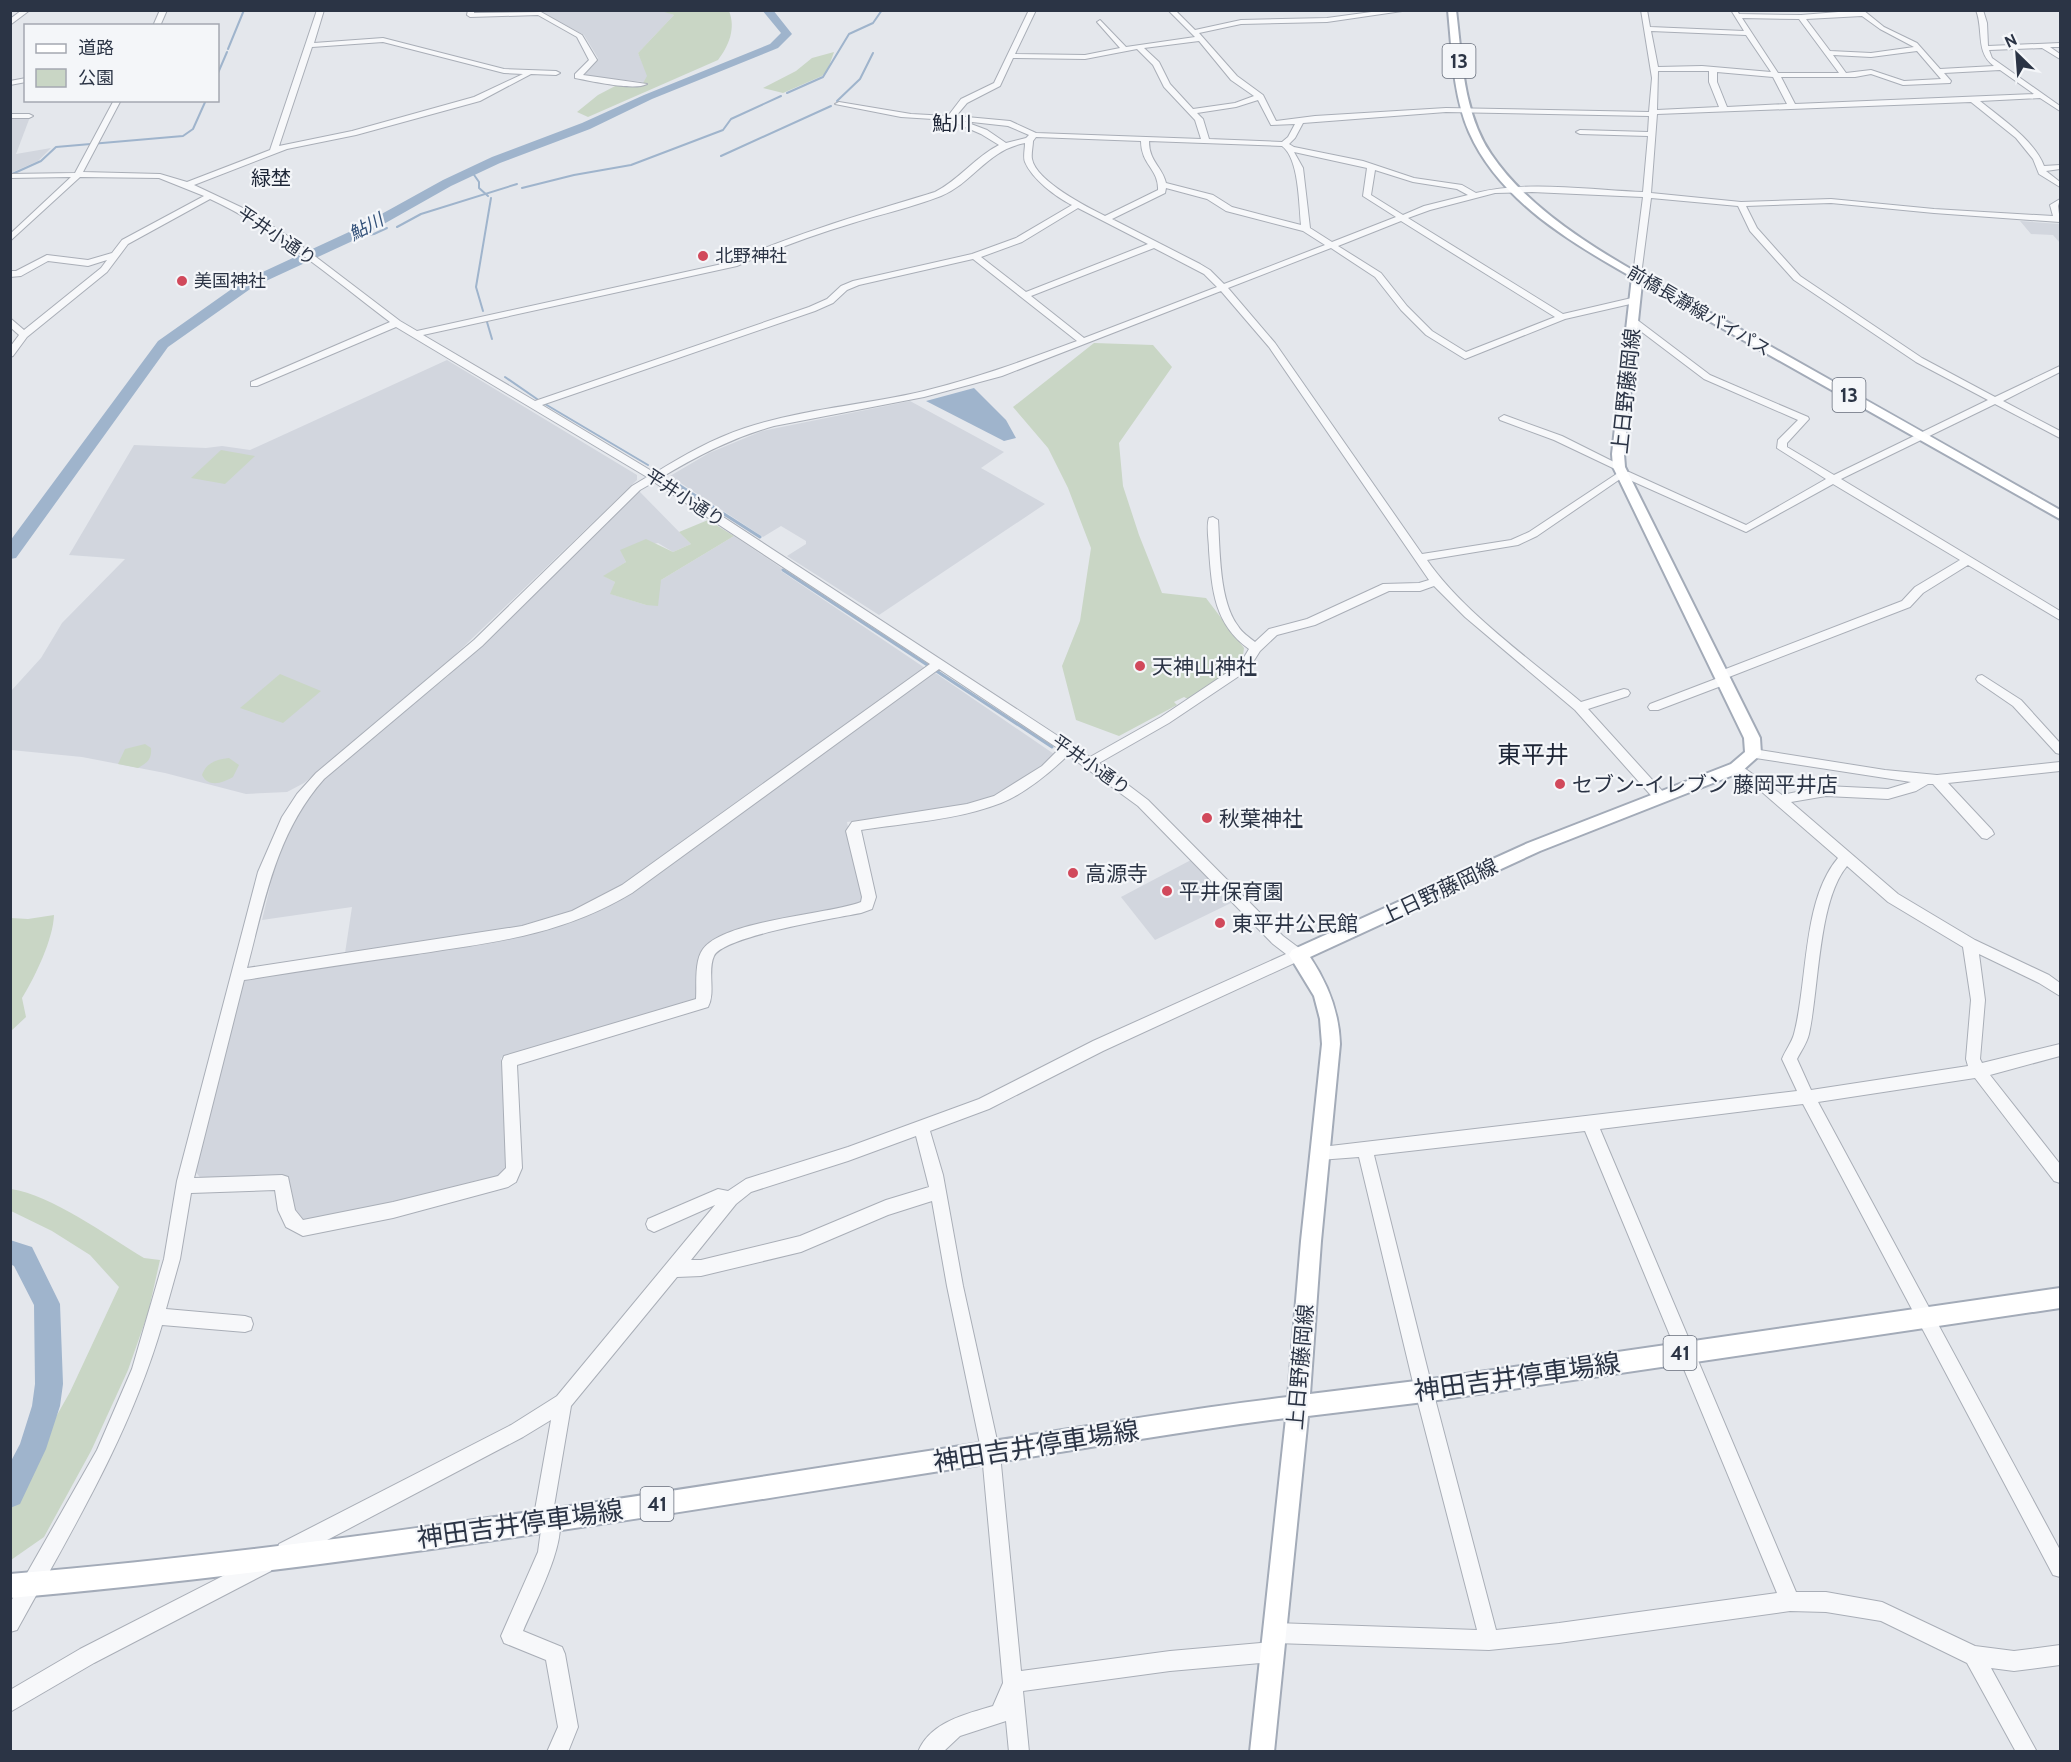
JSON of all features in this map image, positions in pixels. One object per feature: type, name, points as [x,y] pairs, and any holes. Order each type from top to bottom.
[{"type":"main road","name":"前橋長瀞線バイパス","points":[[1452,10],[1467,110],[1473,130],[1486,154],[1518,190],[1582,243],[2061,516]]},
{"type":"main road","name":"上日野藤岡線","points":[[1262,1752],[1298,1408],[1331,1029],[1322,992],[1298,956],[1534,847],[1736,768],[1753,754],[1752,738],[1724,678],[1620,471],[1618,454],[1637,275]]},
{"type":"main road","name":"神田吉井停車場線","points":[[19,1585],[129,1576],[271,1559],[991,1454],[1267,1410],[1424,1391],[2061,1298]]},
{"type":"street","points":[[10,23],[27,10]]},
{"type":"street","points":[[157,24],[164,10]]},
{"type":"street","points":[[274,151],[273,147],[321,10]]},
{"type":"street","points":[[471,10],[470,15],[539,13],[581,37],[593,60],[578,76],[643,84]]},
{"type":"street","points":[[950,118],[964,101],[997,84],[1034,10]]},
{"type":"street","points":[[1171,10],[1210,48],[1234,78],[1260,97],[1274,123],[1315,118],[1467,110],[1653,113],[1724,108],[1914,103],[2041,96]]},
{"type":"street","points":[[1194,32],[1241,22],[1327,20],[1406,10]]},
{"type":"street","points":[[1637,275],[1647,195],[1656,78],[1644,10]]},
{"type":"street","points":[[1979,10],[1984,25],[1984,48],[1989,59],[2061,109]]},
{"type":"street","points":[[1654,69],[1713,69],[1776,75],[1844,75],[1871,72],[1903,83],[1947,81],[1940,71],[1916,49],[1915,44],[1881,28],[1860,12],[1801,17],[1735,13]]},
{"type":"street","points":[[1735,13],[1776,75],[1792,106]]},
{"type":"street","points":[[1801,17],[1844,75]]},
{"type":"street","points":[[1100,22],[1125,50]]},
{"type":"street","points":[[1647,29],[1747,33]]},
{"type":"street","points":[[1012,56],[1075,58],[1200,39]]},
{"type":"street","points":[[309,45],[382,40],[500,70],[528,74],[556,73]]},
{"type":"street","points":[[2042,45],[2061,57]]},
{"type":"street","points":[[1984,48],[2058,46]]},
{"type":"street","points":[[1138,47],[1156,64],[1167,85],[1199,119],[1205,140]]},
{"type":"street","points":[[1827,53],[1871,55],[1916,49]]},
{"type":"street","points":[[1940,71],[2000,68]]},
{"type":"street","points":[[1713,69],[1713,82],[1724,108]]},
{"type":"street","points":[[187,185],[274,151],[345,135],[477,99],[528,74]]},
{"type":"street","points":[[1903,83],[1906,93],[1914,103]]},
{"type":"street","points":[[1193,111],[1236,105],[1260,97]]},
{"type":"street","points":[[1974,100],[2020,137],[2020,141],[2037,158],[2040,169],[2048,178],[2061,185]]},
{"type":"street","points":[[12,237],[78,175],[117,102]]},
{"type":"street","points":[[839,104],[892,113],[1016,124],[1032,137]]},
{"type":"street","points":[[10,116],[29,116]]},
{"type":"street","points":[[950,118],[984,132],[1004,145]]},
{"type":"street","points":[[1300,121],[1288,146],[1299,168],[1306,229]]},
{"type":"street","points":[[1580,132],[1652,134]]},
{"type":"street","points":[[1032,137],[1028,160],[1039,176],[1077,206],[1197,266],[1223,288],[1272,345],[1436,582],[1469,614],[1579,706],[1661,798]]},
{"type":"street","points":[[415,334],[734,264],[773,247],[943,192],[979,161],[1004,145],[1032,137],[1205,140],[1288,146],[1413,180],[1459,187],[1473,195]]},
{"type":"street","points":[[1105,219],[1162,191],[1163,185],[1159,172],[1146,155],[1145,138]]},
{"type":"street","points":[[1371,167],[1367,196],[1562,317]]},
{"type":"street","points":[[2040,169],[2061,167]]},
{"type":"street","name":"平井小通り","points":[[10,176],[148,174],[169,178],[187,185],[256,219],[293,243],[397,323],[653,476],[1090,763],[1143,803],[1282,944],[1298,956]]},
{"type":"street","points":[[1163,185],[1210,197],[1229,209],[1306,229],[1378,275],[1404,308],[1429,333],[1465,356],[1562,317],[1636,300]]},
{"type":"street","points":[[10,1623],[19,1585],[103,1456],[140,1370],[172,1259],[184,1186],[237,975],[277,837],[302,795],[342,757],[469,651],[636,488],[653,476],[705,447],[748,430],[803,416],[961,385],[999,374],[1427,208],[1473,195],[1518,190],[1647,195],[1741,204],[1831,201],[1934,211],[2059,219],[2054,205],[2061,201]]},
{"type":"street","points":[[10,354],[24,335],[92,281],[116,255],[121,246],[210,196]]},
{"type":"street","points":[[1741,204],[1753,228],[1797,278],[1919,360],[2061,435]]},
{"type":"street","points":[[533,405],[812,309],[830,301],[844,288],[856,283],[975,256],[1019,240],[1077,206]]},
{"type":"street","points":[[1023,296],[1153,245]]},
{"type":"street","points":[[10,274],[18,274],[47,258],[88,263],[116,255]]},
{"type":"street","points":[[975,256],[1084,342]]},
{"type":"street","points":[[10,321],[24,335]]},
{"type":"street","points":[[1633,321],[1707,377],[1801,417],[1804,421],[1782,442],[1781,447],[1832,480],[2061,616]]},
{"type":"street","points":[[254,384],[397,323]]},
{"type":"street","points":[[1504,418],[1558,438],[1625,474],[1746,529],[1832,480],[2061,369]]},
{"type":"street","points":[[1418,558],[1514,543],[1533,534],[1620,471]]},
{"type":"street","points":[[1213,520],[1218,584],[1231,625],[1235,632],[1256,648]]},
{"type":"street","points":[[1654,707],[1906,604],[1918,590],[1967,561]]},
{"type":"street","points":[[1090,763],[1165,720],[1244,667],[1256,648],[1273,632],[1311,622],[1387,587],[1420,587],[1436,582]]},
{"type":"street","points":[[237,975],[522,932],[561,922],[594,908],[627,889],[939,663]]},
{"type":"street","points":[[1982,679],[2017,703],[2061,750]]},
{"type":"street","points":[[1579,706],[1624,693]]},
{"type":"street","points":[[184,1186],[282,1182],[290,1221],[295,1226],[303,1228],[393,1210],[502,1182],[510,1177],[514,1168],[509,1061],[703,1003],[708,952],[716,944],[766,927],[861,908],[867,904],[869,897],[853,831],[857,826],[967,809],[999,799],[1046,769],[1068,748]]},
{"type":"street","points":[[1753,754],[1885,776],[1931,780],[2061,766]]},
{"type":"street","points":[[1736,768],[1780,800],[1893,898],[1970,944],[2044,979],[2061,990]]},
{"type":"street","points":[[1780,800],[1826,790],[1896,795],[1931,780]]},
{"type":"street","points":[[1931,780],[1987,834]]},
{"type":"street","points":[[1846,858],[1834,872],[1818,921],[1802,1036],[1789,1059],[1807,1097],[2061,1568]]},
{"type":"street","points":[[1970,944],[1978,1000],[1972,1059],[1977,1071],[2061,1176]]},
{"type":"street","points":[[10,1702],[87,1656],[518,1431],[563,1402],[730,1199],[746,1185],[848,1154],[984,1104],[1098,1046],[1298,956]]},
{"type":"street","points":[[1319,1153],[1365,1150],[1807,1097],[1977,1071],[2061,1050]]},
{"type":"street","points":[[1590,1124],[1790,1601]]},
{"type":"street","points":[[922,1128],[938,1192],[991,1454],[1019,1752]]},
{"type":"street","points":[[1365,1150],[1424,1391],[1489,1640]]},
{"type":"street","points":[[672,1269],[701,1268],[801,1244],[886,1208],[938,1192]]},
{"type":"street","points":[[654,1224],[718,1196],[730,1199]]},
{"type":"street","points":[[157,1316],[245,1324]]},
{"type":"street","points":[[557,1752],[568,1727],[555,1654],[511,1636],[547,1552],[547,1520],[563,1402]]},
{"type":"street","points":[[1013,1682],[1170,1661],[1274,1642],[1489,1640],[1558,1633],[1790,1601],[1826,1602],[1882,1612],[1974,1656],[2014,1660],[2061,1654]]},
{"type":"street","points":[[1974,1656],[2027,1752]]},
{"type":"street","points":[[928,1752],[954,1728],[1000,1714],[1013,1682]]},
{"type":"shaded area","points":[[661,10],[674,15],[638,53],[648,76],[644,82],[585,76],[598,58],[584,35],[539,11]]},
{"type":"shaded area","points":[[30,117],[16,154],[51,148],[38,161],[11,173],[11,118]]},
{"type":"shaded area","points":[[2020,221],[2060,224],[2060,243],[2053,235],[2031,234]]},
{"type":"shaded area","points":[[447,360],[637,475],[637,480],[432,677],[304,783],[287,792],[246,794],[165,773],[82,757],[11,750],[11,691],[41,658],[62,623],[125,559],[69,555],[134,445],[206,448],[222,446],[250,450]]},
{"type":"shaded area","points":[[910,401],[1004,452],[981,468],[1045,504],[879,615],[787,556],[806,544],[806,541],[781,526],[763,537],[670,476],[709,453],[762,431]]},
{"type":"shaded area","points":[[639,491],[691,544],[673,552],[658,543],[621,551],[626,562],[604,576],[615,582],[611,594],[646,605],[661,580],[734,536],[783,569],[781,571],[925,668],[617,891],[592,905],[522,926],[345,953],[352,907],[262,920],[276,862],[295,813],[324,777],[447,677]]},
{"type":"shaded area","points":[[934,672],[1054,754],[1044,766],[998,795],[966,806],[847,822],[862,899],[858,904],[764,923],[712,941],[704,951],[699,996],[694,1001],[501,1058],[508,1162],[505,1171],[497,1178],[478,1180],[394,1205],[306,1222],[295,1219],[286,1175],[202,1180],[195,1171],[241,984],[249,977],[523,936],[578,920],[614,903]]},
{"type":"shaded area","points":[[1191,860],[1231,903],[1155,940],[1121,897]]},
{"type":"green space","points":[[661,11],[729,11],[732,24],[730,37],[718,60],[588,117],[577,112],[598,95],[619,84],[642,85],[647,76],[638,53],[674,15]]},
{"type":"green space","points":[[834,52],[827,72],[822,76],[783,93],[763,88],[796,71],[812,58]]},
{"type":"green space","points":[[1094,343],[1153,345],[1172,367],[1119,443],[1123,486],[1162,593],[1206,598],[1244,648],[1242,663],[1188,699],[1184,697],[1174,702],[1177,705],[1119,736],[1076,720],[1062,666],[1080,621],[1091,548],[1068,488],[1048,448],[1013,407]]},
{"type":"green space","points":[[221,450],[255,456],[225,484],[191,478]]},
{"type":"green space","points":[[708,520],[734,536],[661,580],[658,606],[646,605],[610,594],[615,582],[603,576],[626,562],[620,550],[646,539],[673,552],[691,544],[679,532]]},
{"type":"green space","points":[[280,674],[321,691],[283,723],[240,708]]},
{"type":"green space","points":[[145,744],[151,748],[151,752],[150,758],[144,764],[138,768],[118,764],[125,749]]},
{"type":"green space","points":[[229,758],[239,765],[233,777],[212,783],[202,775],[209,765]]},
{"type":"green space","points":[[54,915],[47,947],[22,998],[26,1017],[11,1031],[11,918],[28,919]]},
{"type":"green space","points":[[11,1189],[44,1199],[144,1258],[160,1260],[148,1313],[128,1370],[91,1451],[44,1537],[11,1560],[11,1507],[40,1445],[70,1392],[119,1287],[90,1255],[52,1231],[11,1211]]},
{"type":"water","points":[[974,388],[1006,420],[1016,438],[1004,441],[926,401]]},
{"type":"waterway","points":[[228,49],[244,10]]},
{"type":"waterway","name":"鮎川","points":[[10,554],[163,344],[248,284],[354,235],[447,183],[496,160],[586,126],[648,97],[774,46],[787,34],[767,10]]},
{"type":"waterway","points":[[787,93],[823,77],[849,34],[873,23],[882,10]]},
{"type":"waterway","points":[[219,71],[227,52]]},
{"type":"waterway","points":[[837,101],[860,79],[873,53]]},
{"type":"waterway","points":[[522,188],[574,175],[631,165],[723,130],[731,119],[781,96]]},
{"type":"waterway","points":[[10,175],[41,161],[56,147],[183,136],[193,129],[205,102]]},
{"type":"waterway","points":[[721,156],[831,106]]},
{"type":"waterway","points":[[472,172],[479,182],[479,188],[486,194]]},
{"type":"waterway","points":[[486,194],[517,184]]},
{"type":"waterway","points":[[397,227],[421,214],[486,194]]},
{"type":"waterway","points":[[483,311],[476,287],[491,198]]},
{"type":"waterway","points":[[344,240],[374,234],[387,228]]},
{"type":"waterway","points":[[487,322],[492,339]]},
{"type":"waterway","points":[[505,377],[537,399]]},
{"type":"waterway","points":[[545,404],[648,465]]},
{"type":"waterway","points":[[674,482],[760,537]]},
{"type":"waterway","points":[[783,570],[1052,747]]},
{"type":"waterway","name":"鮎川","points":[[10,1252],[23,1256],[47,1304],[49,1384],[46,1406],[32,1449],[10,1494]]},
{"type":"place","name":"北野神社","points":[[703,256]]},
{"type":"place","name":"美国神社","points":[[182,281]]},
{"type":"place","name":"天神山神社","points":[[1140,666]]},
{"type":"place","name":"セブン‐イレブン 藤岡平井店","points":[[1560,784]]},
{"type":"place","name":"秋葉神社","points":[[1207,818]]},
{"type":"place","name":"高源寺","points":[[1073,873]]},
{"type":"place","name":"平井保育園","points":[[1167,891]]},
{"type":"place","name":"東平井公民館","points":[[1220,923]]},
{"type":"district","name":"鮎川","points":[[952,123]]},
{"type":"district","name":"緑埜","points":[[271,178]]},
{"type":"district","name":"東平井","points":[[1533,754]]}]
